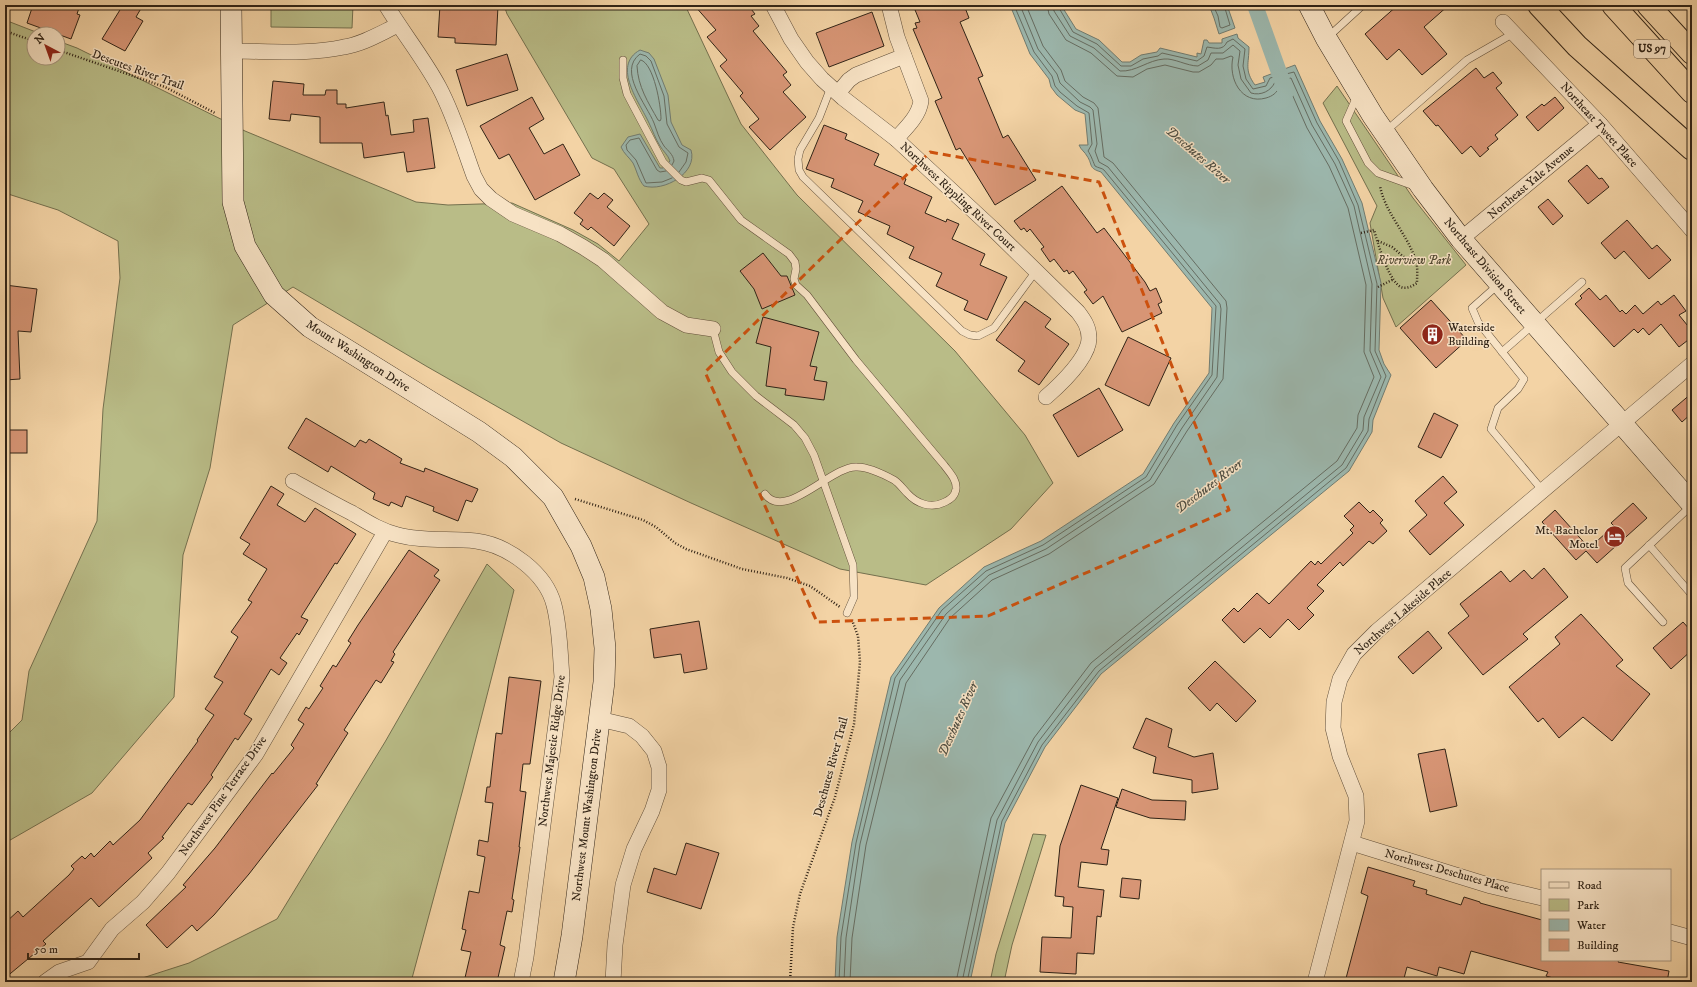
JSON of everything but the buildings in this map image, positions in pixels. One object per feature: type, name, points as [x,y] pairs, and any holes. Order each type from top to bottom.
[{"type":"highway","points":[[1538,5],[1582,51],[1692,149]]},
{"type":"highway","name":"US 97","points":[[1613,5],[1692,92]]},
{"type":"highway","name":"US 97","points":[[1648,5],[1692,52]]},
{"type":"main road","name":"Mount Washington Drive","points":[[231,5],[232,202],[245,246],[274,295],[310,327],[479,432],[513,457],[553,497],[581,546],[594,577],[601,609],[605,648]]},
{"type":"main road","name":"Northeast Division Street","points":[[1309,5],[1326,38],[1384,132],[1423,189],[1461,239],[1692,505]]},
{"type":"main road","name":"Northwest Mount Washington Drive","points":[[564,982],[572,936],[604,682],[605,648]]},
{"type":"street","points":[[386,5],[440,88],[474,176],[481,189],[491,199],[513,214],[560,234],[583,246],[603,260],[662,312],[686,325],[713,329]]},
{"type":"street","name":"Northwest Rippling River Court","points":[[773,5],[791,39],[807,62],[834,90],[896,139],[1078,312],[1087,325],[1089,338],[1086,351],[1061,384],[1046,396]]},
{"type":"street","points":[[889,5],[897,37],[921,101],[920,108],[916,115],[896,139]]},
{"type":"street","name":"Northeast Tweet Place","points":[[1503,22],[1600,124],[1692,230]]},
{"type":"street","points":[[231,51],[318,51],[339,48],[370,38],[398,25]]},
{"type":"street","points":[[834,90],[856,76],[904,56]]},
{"type":"street","name":"Northeast Yale Avenue","points":[[1461,239],[1600,124]]},
{"type":"street","name":"Northwest Lakeside Place","points":[[1315,982],[1357,821],[1356,796],[1340,756],[1333,728],[1334,702],[1340,679],[1354,654],[1377,631],[1544,492],[1692,364]]},
{"type":"street","name":"Northwest Majestic Ridge Drive","points":[[293,481],[385,532],[413,539],[437,541],[476,541],[491,544],[511,552],[527,565],[548,590],[554,604],[560,647],[562,677],[526,957],[521,982]]},
{"type":"street","name":"Northwest Pine Terrace Drive","points":[[45,982],[59,972],[88,962],[112,929],[143,902],[168,873],[256,754],[385,532]]},
{"type":"street","points":[[599,720],[629,726],[642,736],[654,751],[659,768],[659,790],[652,811],[634,849],[623,885],[615,945],[613,982]]},
{"type":"street","name":"Northwest Deschutes Place","points":[[1352,843],[1491,886],[1541,898]]},
{"type":"street","points":[[1671,932],[1692,938]]},
{"type":"lane","points":[[1326,38],[1363,5]]},
{"type":"lane","points":[[1384,132],[1467,60],[1514,33]]},
{"type":"lane","points":[[624,60],[623,78],[627,94],[663,162],[681,180],[686,182],[702,178],[709,180],[733,213],[789,254],[795,262],[796,269],[794,279],[796,285],[807,295],[856,360],[944,465],[955,480],[956,487],[954,496],[949,500],[940,505],[927,506],[908,495],[895,481],[856,466],[841,470],[824,482],[786,502],[769,500],[765,494]]},
{"type":"lane","points":[[834,90],[800,150],[798,159],[799,170],[804,177],[962,331],[970,335],[978,336],[994,328],[1036,271]]},
{"type":"lane","points":[[1359,92],[1346,121],[1368,164],[1378,173],[1423,189]]},
{"type":"lane","points":[[1502,352],[1582,282]]},
{"type":"lane","points":[[1499,284],[1472,308],[1478,322],[1524,379],[1518,389],[1498,408],[1491,429],[1544,492]]},
{"type":"lane","points":[[713,329],[719,352],[732,372],[756,396],[794,425],[805,438],[814,455],[852,565],[854,597],[848,613]]},
{"type":"lane","points":[[1663,622],[1628,583],[1625,568],[1692,505]]},
{"type":"lane","points":[[1649,545],[1692,595]]},
{"type":"path","points":[[5,31],[26,39]]},
{"type":"path","name":"Descutes River Trail","points":[[66,53],[165,87],[231,122]]},
{"type":"path","points":[[1361,233],[1374,230],[1382,254],[1397,285],[1404,288],[1411,287],[1417,283],[1416,262],[1396,219],[1385,202],[1378,173]]},
{"type":"path","points":[[1377,241],[1392,247],[1405,258],[1414,258]]},
{"type":"path","points":[[1378,287],[1394,279]]},
{"type":"path","points":[[553,497],[577,499],[643,520],[656,527],[675,543],[686,549],[742,569],[788,578],[810,586],[848,613]]},
{"type":"path","name":"Deschutes River Trail","points":[[790,982],[793,927],[800,894],[835,797],[854,724],[860,662],[858,636],[848,613]]},
{"type":"highlighted area","points":[[930,152],[1099,182],[1229,510],[988,616],[817,622],[705,372]]},
{"type":"green space","points":[[271,5],[353,5],[352,28],[271,27]]},
{"type":"green space","points":[[504,5],[685,5],[741,124],[797,195],[955,351],[1025,435],[1053,483],[1011,529],[926,585],[840,569],[561,443],[426,366],[293,287],[233,325],[210,468],[183,555],[174,697],[92,793],[5,843],[5,737],[22,720],[29,671],[97,521],[103,409],[120,278],[118,241],[58,210],[5,193],[5,20],[26,28],[26,66],[66,66],[66,44],[245,131],[416,202],[448,205],[512,203],[573,230],[598,244],[619,261],[649,224],[614,169],[592,158],[507,14]]},
{"type":"green space","name":"Riverview Park","points":[[1337,86],[1413,198],[1466,265],[1396,327],[1383,298],[1370,223],[1377,206],[1323,103]]},
{"type":"green space","points":[[487,564],[514,590],[463,789],[411,982],[130,982],[189,963],[277,919],[385,742]]},
{"type":"green space","points":[[1033,834],[1046,835],[1012,945],[1004,982],[990,982],[996,954]]},
{"type":"water","name":"Deschutes River","points":[[1010,5],[1061,5],[1076,29],[1099,40],[1122,62],[1130,62],[1141,55],[1157,52],[1160,48],[1197,57],[1197,53],[1201,54],[1204,40],[1207,40],[1209,43],[1222,43],[1222,39],[1237,34],[1238,38],[1249,47],[1248,71],[1255,85],[1265,82],[1263,77],[1295,65],[1320,121],[1342,159],[1362,203],[1381,283],[1379,350],[1384,364],[1391,375],[1373,420],[1372,432],[1349,471],[1101,674],[1045,747],[1005,823],[970,982],[835,982],[837,937],[852,842],[891,677],[939,608],[984,567],[1041,541],[1143,474],[1174,423],[1209,373],[1212,308],[1101,172],[1092,168],[1089,159],[1079,145],[1088,145],[1085,114],[1075,110],[1057,95],[1051,87],[1049,79],[1030,54]]},
{"type":"water","points":[[1209,5],[1227,5],[1235,28],[1219,34]]},
{"type":"water","points":[[640,50],[649,53],[654,59],[668,95],[671,122],[682,145],[691,150],[692,158],[684,173],[678,179],[661,186],[644,186],[633,163],[621,147],[628,137],[640,134],[660,168],[663,168],[670,161],[661,148],[630,85],[628,65],[632,57]]},
{"type":"waterway","points":[[1255,5],[1286,92]]},
{"type":"place","name":"Waterside Building","points":[[1433,334]]},
{"type":"place","name":"Mt. Bachelor Motel","points":[[1614,537]]}]
